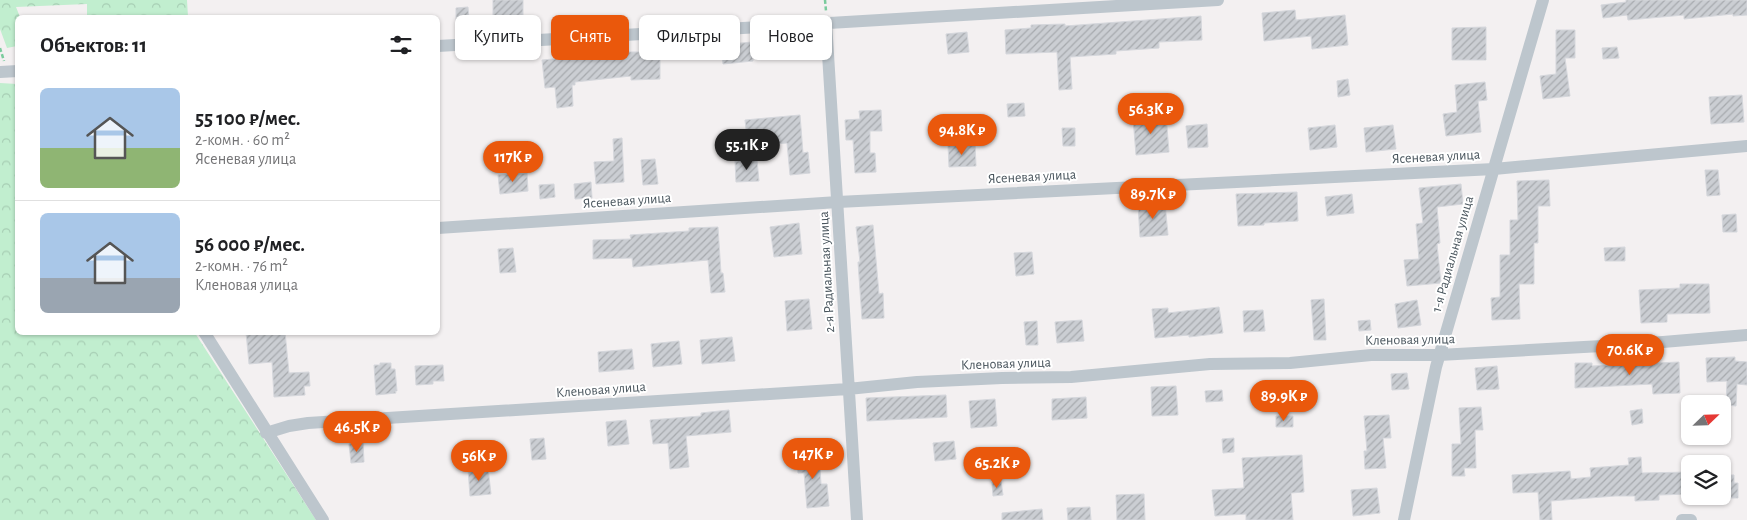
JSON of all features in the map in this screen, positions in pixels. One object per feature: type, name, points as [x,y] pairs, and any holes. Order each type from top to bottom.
[{"type":"street","points":[[832,22],[1218,0]]},
{"type":"street","name":"1-я Радиальная улица","points":[[1404,520],[1439,355],[1543,0]]},
{"type":"street","points":[[440,46],[750,27]]},
{"type":"street","name":"2-я Радиальная улица","points":[[829,60],[856,520]]},
{"type":"street","points":[[0,72],[15,71]]},
{"type":"street","name":"Ясеневая улица","points":[[440,228],[838,202],[1494,169],[1747,146]]},
{"type":"street","points":[[206,335],[266,433],[323,520]]},
{"type":"street","name":"Кленовая улица","points":[[266,433],[289,426],[308,424],[848,389],[917,382],[1072,376],[1210,364],[1290,363],[1371,355],[1439,355],[1747,335]]},
{"type":"street","points":[[1682,520],[1691,520]]},
{"type":"green space","points":[[0,0],[187,0],[188,15],[87,15],[87,4],[16,7],[19,15],[15,15],[15,46],[7,48],[0,29]]},
{"type":"green space","points":[[0,83],[15,84],[15,335],[196,335],[316,520],[0,520]]},
{"type":"building","points":[[493,0],[523,0],[523,15],[493,15]]},
{"type":"building","points":[[1626,0],[1747,0],[1747,15],[1733,16],[1733,14],[1684,19],[1684,15],[1628,20],[1627,15],[1603,18],[1601,5],[1626,2]]},
{"type":"building","points":[[468,7],[469,15],[456,15],[456,8]]},
{"type":"building","points":[[1295,10],[1296,20],[1345,15],[1348,45],[1312,49],[1311,36],[1264,41],[1262,13]]},
{"type":"building","points":[[1201,16],[1202,40],[1159,42],[1159,48],[1116,51],[1116,54],[1070,57],[1072,89],[1059,90],[1057,52],[1006,54],[1005,30],[1031,28],[1031,25],[1065,24],[1065,26]]},
{"type":"building","points":[[1486,27],[1486,60],[1452,60],[1452,28]]},
{"type":"building","points":[[1556,30],[1575,30],[1575,58],[1565,58],[1570,96],[1543,99],[1540,76],[1556,74]]},
{"type":"building","points":[[967,32],[969,52],[948,54],[946,34]]},
{"type":"building","points":[[750,42],[750,60],[753,61],[723,64],[723,60],[740,60],[740,43]]},
{"type":"building","points":[[1617,47],[1619,58],[1603,59],[1602,48]]},
{"type":"building","points":[[629,52],[639,52],[639,60],[660,60],[660,79],[631,80],[631,76],[575,82],[575,85],[572,85],[573,106],[557,108],[555,87],[545,88],[542,60],[629,60]]},
{"type":"building","points":[[1348,79],[1350,95],[1338,97],[1337,81]]},
{"type":"building","points":[[1485,82],[1487,100],[1478,101],[1481,132],[1446,136],[1443,114],[1457,112],[1455,85]]},
{"type":"building","points":[[1742,95],[1744,122],[1711,124],[1709,97]]},
{"type":"building","points":[[1024,103],[1025,116],[1008,117],[1007,104]]},
{"type":"building","points":[[881,110],[882,131],[870,131],[870,153],[875,153],[876,172],[855,173],[853,140],[846,140],[845,120],[860,119],[859,111]]},
{"type":"building","points":[[800,115],[803,153],[808,152],[810,173],[790,175],[787,143],[748,146],[745,120]]},
{"type":"building","points":[[1166,115],[1169,152],[1136,155],[1133,118]]},
{"type":"building","points":[[1207,124],[1208,147],[1188,148],[1186,126]]},
{"type":"building","points":[[1335,125],[1337,147],[1310,150],[1308,128]]},
{"type":"building","points":[[1393,125],[1396,149],[1366,152],[1364,128]]},
{"type":"building","points":[[1062,128],[1075,128],[1075,146],[1063,146]]},
{"type":"building","points":[[622,138],[624,182],[596,184],[594,162],[614,161],[613,139]]},
{"type":"building","points":[[975,144],[976,166],[949,167],[948,145]]},
{"type":"building","points":[[655,159],[658,184],[643,185],[641,160]]},
{"type":"building","points":[[757,160],[759,181],[736,182],[735,161]]},
{"type":"building","points":[[1705,170],[1718,170],[1720,195],[1707,196]]},
{"type":"building","points":[[527,173],[528,191],[500,194],[498,175]]},
{"type":"building","points":[[1549,180],[1550,206],[1538,206],[1538,243],[1534,243],[1534,284],[1519,284],[1520,319],[1492,320],[1491,298],[1500,297],[1500,255],[1510,255],[1510,220],[1518,220],[1517,181]]},
{"type":"building","points":[[591,182],[592,198],[575,199],[574,184]]},
{"type":"building","points":[[554,184],[555,197],[540,199],[539,185]]},
{"type":"building","points":[[1461,184],[1463,204],[1437,207],[1440,243],[1437,244],[1441,283],[1407,286],[1404,260],[1419,259],[1416,224],[1423,223],[1419,188]]},
{"type":"building","points":[[1297,192],[1298,221],[1238,226],[1236,194]]},
{"type":"building","points":[[1352,194],[1354,213],[1327,216],[1325,197]]},
{"type":"building","points":[[1165,203],[1168,235],[1140,237],[1138,205]]},
{"type":"building","points":[[1736,214],[1737,232],[1723,232],[1722,215]]},
{"type":"building","points":[[799,223],[802,254],[774,257],[770,227]]},
{"type":"building","points":[[873,225],[879,294],[883,293],[884,318],[862,319],[858,262],[860,262],[856,227]]},
{"type":"building","points":[[718,227],[721,273],[723,273],[725,292],[711,293],[708,260],[633,267],[632,258],[593,259],[593,240],[631,239],[630,235],[689,231],[689,228]]},
{"type":"building","points":[[1625,247],[1625,261],[1605,261],[1604,248]]},
{"type":"building","points":[[513,248],[516,272],[500,273],[498,249]]},
{"type":"building","points":[[1032,252],[1034,274],[1016,276],[1014,253]]},
{"type":"building","points":[[1680,284],[1709,284],[1710,313],[1667,314],[1667,322],[1641,323],[1639,290],[1680,288]]},
{"type":"building","points":[[809,299],[812,329],[787,331],[785,301]]},
{"type":"building","points":[[1324,299],[1326,340],[1314,340],[1311,300]]},
{"type":"building","points":[[1417,300],[1421,325],[1398,328],[1395,304]]},
{"type":"building","points":[[1219,307],[1223,333],[1155,338],[1152,309],[1168,308],[1168,313]]},
{"type":"building","points":[[1263,310],[1265,331],[1244,332],[1243,311]]},
{"type":"building","points":[[1082,320],[1084,341],[1057,343],[1055,322]]},
{"type":"building","points":[[1370,320],[1371,330],[1359,331],[1358,321]]},
{"type":"building","points":[[1037,321],[1038,345],[1026,345],[1024,322]]},
{"type":"building","points":[[246,335],[285,335],[289,373],[309,372],[310,386],[304,386],[305,395],[274,397],[272,362],[249,364]]},
{"type":"building","points":[[732,337],[735,361],[702,364],[700,340]]},
{"type":"building","points":[[679,341],[682,364],[653,367],[651,344]]},
{"type":"building","points":[[632,349],[634,369],[599,372],[598,352]]},
{"type":"building","points":[[1735,357],[1735,361],[1747,362],[1747,385],[1737,384],[1736,406],[1731,406],[1731,395],[1726,395],[1727,381],[1707,382],[1706,358]]},
{"type":"building","points":[[1679,362],[1680,393],[1653,394],[1652,384],[1575,388],[1575,363],[1592,363],[1592,366]]},
{"type":"building","points":[[380,363],[391,363],[391,369],[395,369],[396,393],[376,395],[374,365],[380,365]]},
{"type":"building","points":[[443,365],[444,381],[433,381],[433,384],[416,385],[415,366]]},
{"type":"building","points":[[1497,366],[1499,389],[1477,390],[1475,368]]},
{"type":"building","points":[[1407,373],[1409,389],[1392,390],[1391,374]]},
{"type":"building","points":[[1176,386],[1178,415],[1152,416],[1151,387]]},
{"type":"building","points":[[1222,390],[1223,401],[1206,402],[1205,391]]},
{"type":"building","points":[[946,395],[947,417],[867,421],[866,398]]},
{"type":"building","points":[[1086,397],[1087,418],[1052,420],[1052,399]]},
{"type":"building","points":[[995,399],[997,426],[971,428],[969,401]]},
{"type":"building","points":[[1481,407],[1483,430],[1475,430],[1476,468],[1464,468],[1465,476],[1452,476],[1452,444],[1461,444],[1459,408]]},
{"type":"building","points":[[1642,409],[1643,423],[1632,425],[1630,411]]},
{"type":"building","points":[[729,410],[731,432],[686,436],[689,467],[670,469],[668,443],[653,444],[650,420],[701,416],[701,413]]},
{"type":"building","points":[[1389,415],[1391,438],[1383,438],[1386,468],[1365,469],[1364,451],[1367,451],[1364,416]]},
{"type":"building","points":[[1276,416],[1293,416],[1293,427],[1276,427]]},
{"type":"building","points":[[626,420],[629,444],[608,446],[606,422]]},
{"type":"building","points":[[544,438],[546,459],[532,460],[530,439]]},
{"type":"building","points":[[1234,438],[1234,452],[1223,453],[1222,439]]},
{"type":"building","points":[[954,441],[956,459],[935,461],[933,443]]},
{"type":"building","points":[[363,442],[364,462],[351,463],[349,444]]},
{"type":"building","points":[[819,452],[821,484],[827,484],[829,506],[807,508],[804,473],[798,473],[797,453]]},
{"type":"building","points":[[1302,455],[1304,492],[1291,493],[1293,520],[1246,520],[1246,514],[1215,516],[1212,490],[1244,488],[1242,458]]},
{"type":"building","points":[[1641,457],[1642,473],[1681,472],[1681,494],[1659,495],[1659,500],[1635,501],[1635,496],[1615,496],[1551,501],[1552,520],[1540,520],[1538,492],[1513,493],[1512,475],[1570,471],[1571,479],[1591,477],[1590,468],[1629,465],[1628,458]]},
{"type":"building","points":[[488,468],[491,494],[470,496],[468,469]]},
{"type":"building","points":[[1731,475],[1734,475],[1734,483],[1738,483],[1738,498],[1731,498]]},
{"type":"building","points":[[1001,481],[1003,495],[993,496],[992,482]]},
{"type":"building","points":[[1377,488],[1380,513],[1353,516],[1351,490]]},
{"type":"building","points":[[1144,494],[1145,520],[1117,520],[1116,495]]},
{"type":"building","points":[[1090,507],[1091,520],[1068,520],[1067,508]]},
{"type":"building","points":[[1042,509],[1043,520],[1002,520],[1002,513]]}]
